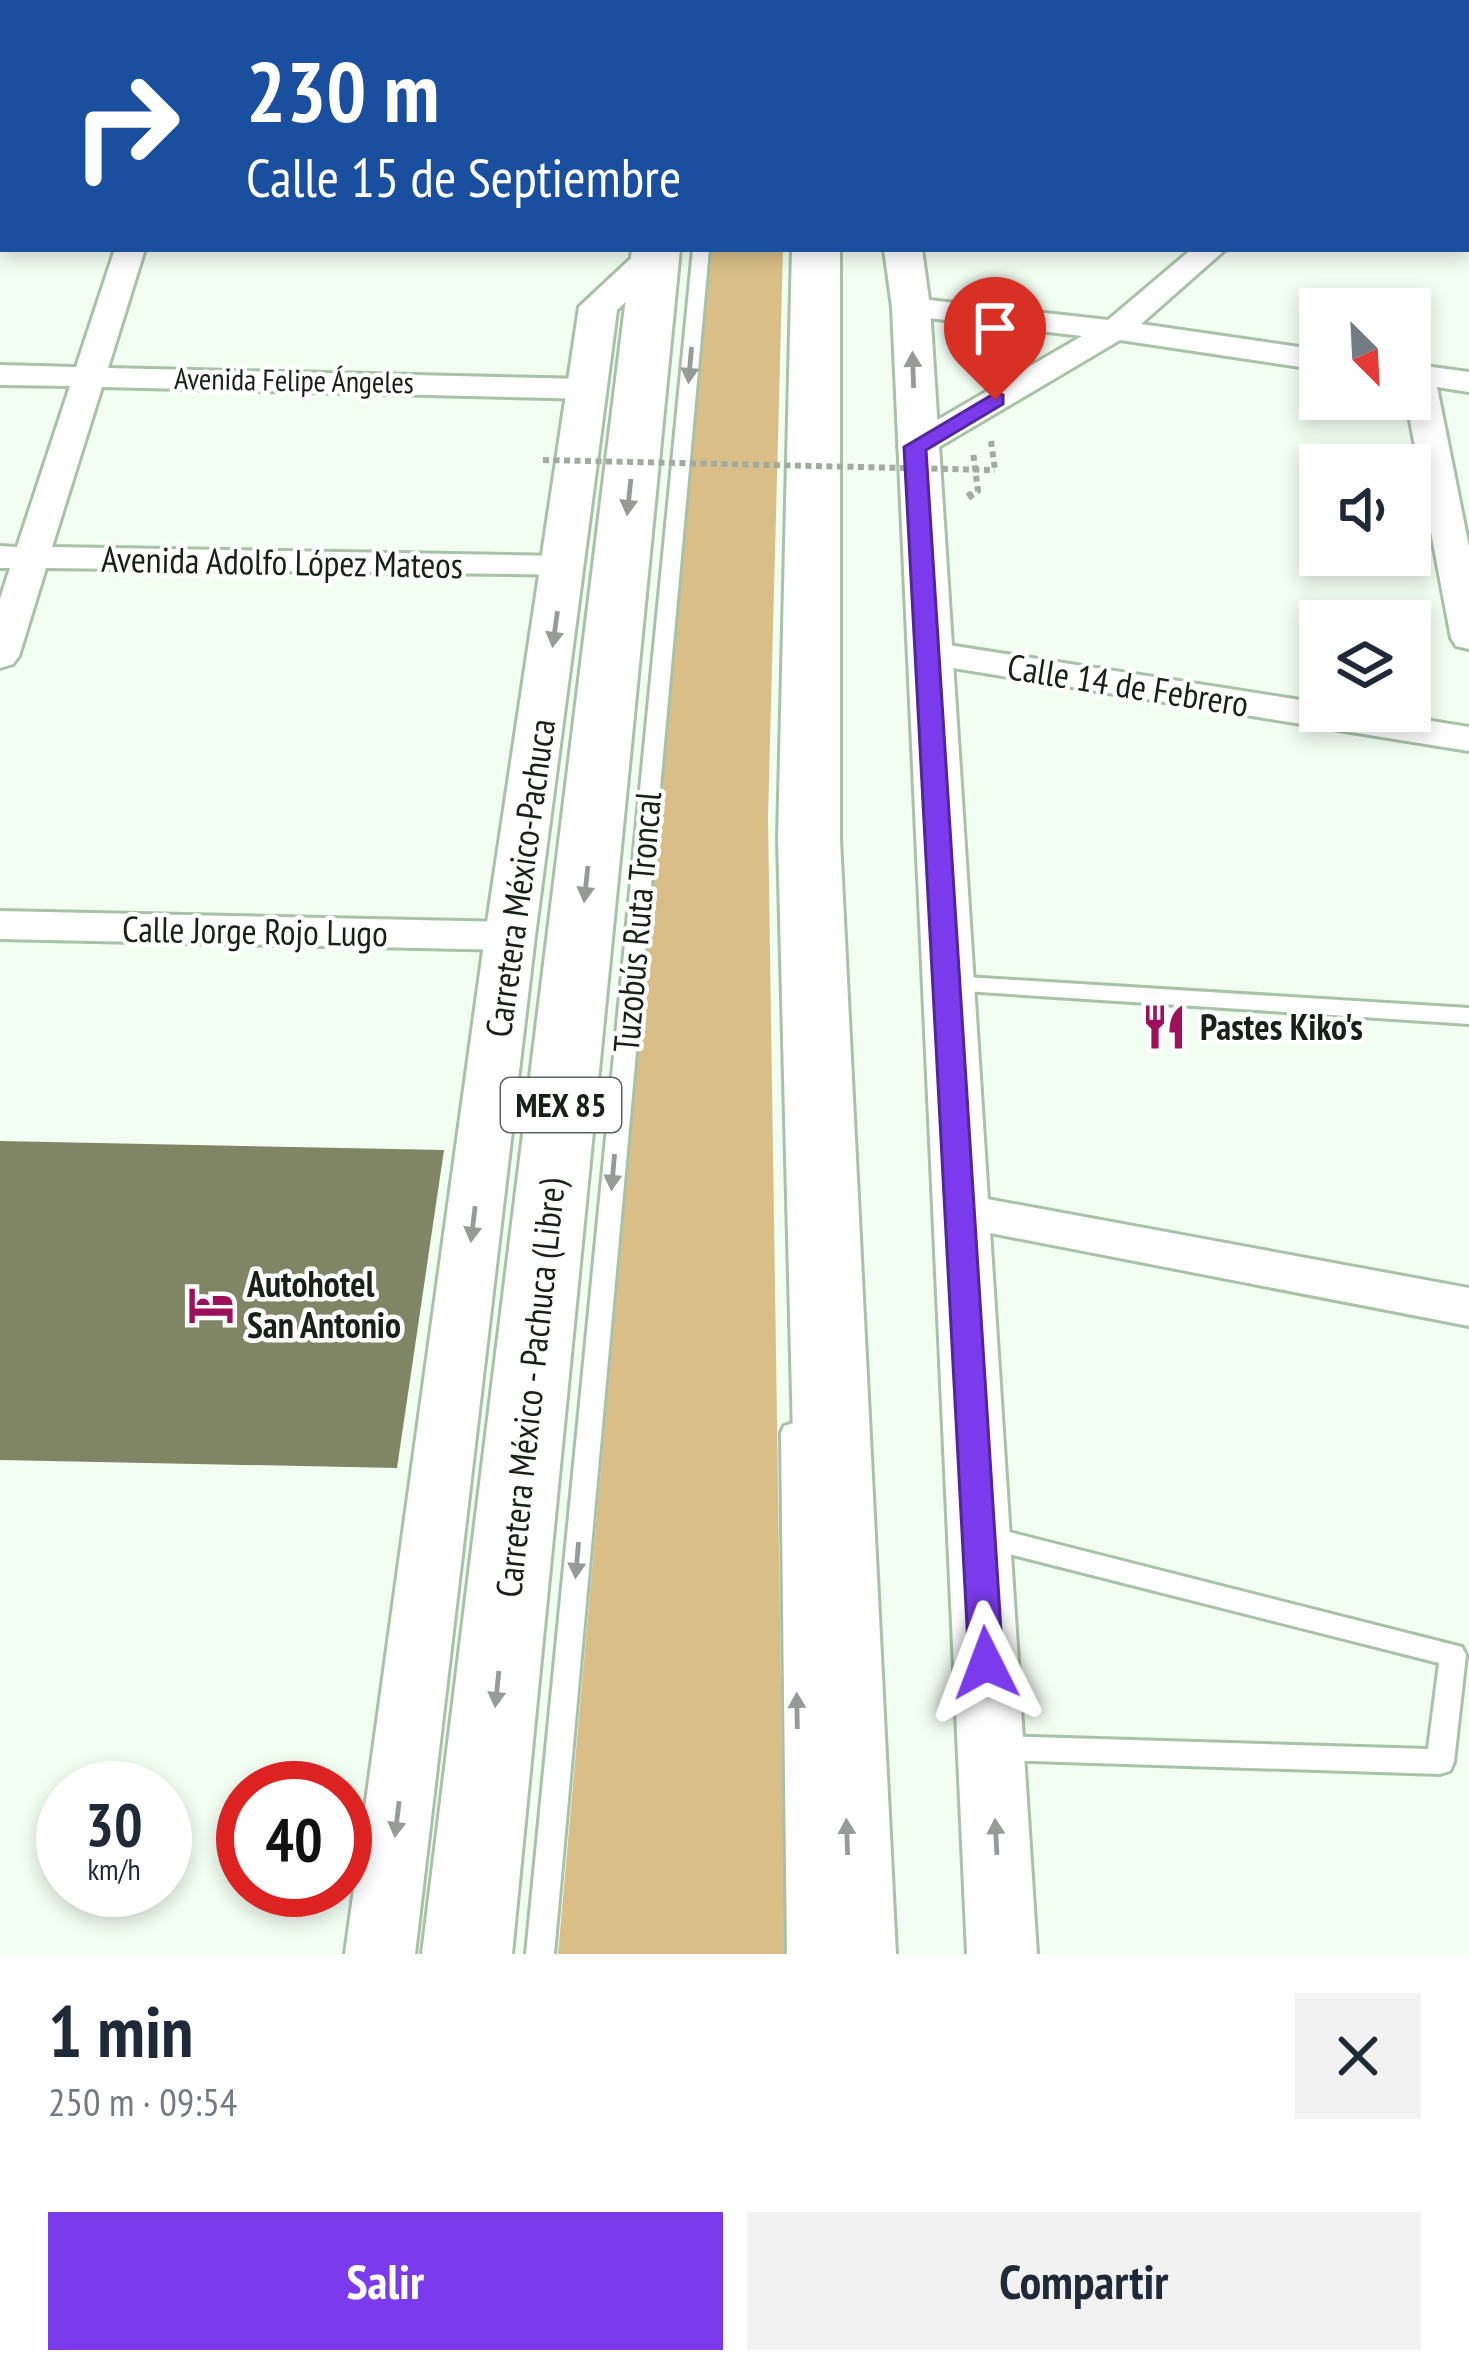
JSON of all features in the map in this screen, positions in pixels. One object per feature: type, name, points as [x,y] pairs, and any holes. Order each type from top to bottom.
[{"type":"highway","name":"Carretera México - Pachuca (Libre)","points":[[467,1954],[671,252]]},
{"type":"highway","points":[[816,252],[809,839],[851,1954]]},
{"type":"street","points":[[0,656],[15,557],[90,376],[129,252]]},
{"type":"street","name":"Carretera México-Pachuca","points":[[380,1954],[510,936],[598,307],[670,252]]},
{"type":"street","points":[[903,252],[911,307],[915,447],[1002,1954]]},
{"type":"street","points":[[915,447],[1115,330],[1207,252]]},
{"type":"street","points":[[911,307],[1299,357]]},
{"type":"street","name":"Avenida Felipe Ángeles","points":[[0,375],[589,388]]},
{"type":"street","points":[[1431,376],[1469,382]]},
{"type":"street","points":[[1424,420],[1469,638]]},
{"type":"street","name":"Avenida Adolfo López Mateos","points":[[15,557],[564,567]]},
{"type":"street","name":"Calle 14 de Febrero","points":[[929,654],[1469,739]]},
{"type":"street","name":"Calle Jorge Rojo Lugo","points":[[0,926],[510,936]]},
{"type":"street","points":[[960,1212],[1469,1307]]},
{"type":"lane","name":"Tuzobús Ruta Troncal","points":[[540,1954],[671,252]]},
{"type":"lane","points":[[785,857],[794,252]]},
{"type":"lane","points":[[948,983],[1469,1016]]},
{"type":"lane","points":[[793,1416],[801,1954]]},
{"type":"lane","points":[[979,1535],[1454,1655],[1440,1762],[991,1747]]},
{"type":"path","points":[[543,460],[995,470]]},
{"type":"shaded area","points":[[709,252],[783,252],[768,818],[785,1954],[558,1954]]},
{"type":"building","name":"Autohotel San Antonio","points":[[0,1141],[444,1150],[397,1468],[0,1460]]},
{"type":"place","name":"Pastes Kiko's","points":[[1164,1027]]},
{"type":"place","name":"Autohotel San Antonio","points":[[211,1305]]},
{"type":"route","points":[[986,1663],[915,447],[995,400]]}]
